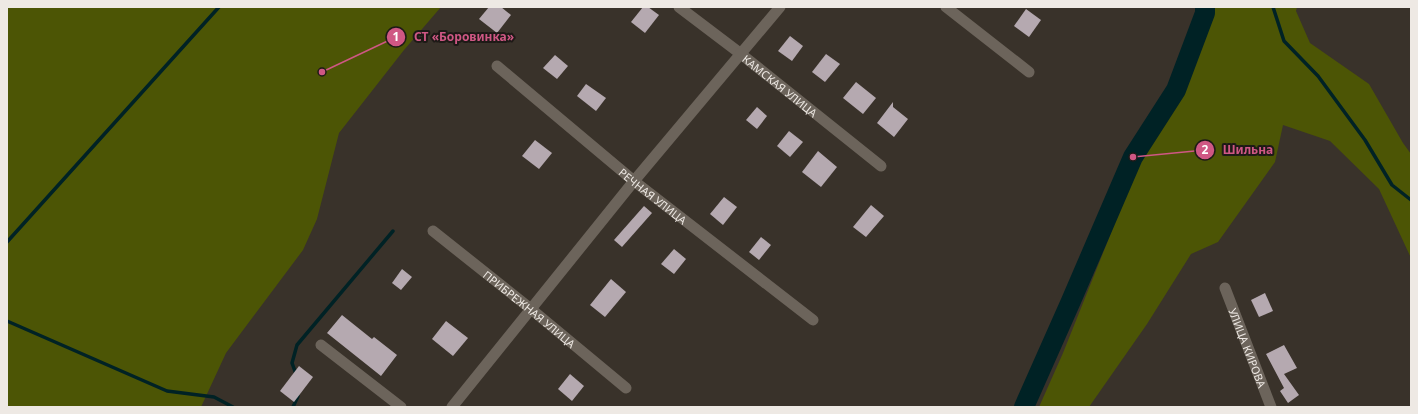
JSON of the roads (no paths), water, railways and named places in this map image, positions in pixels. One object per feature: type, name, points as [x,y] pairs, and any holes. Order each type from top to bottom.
[{"type":"street","name":"КАМСКАЯ УЛИЦА","points":[[679,7],[741,54],[881,166]]},
{"type":"street","points":[[452,407],[634,181],[780,7]]},
{"type":"street","points":[[946,7],[1029,72]]},
{"type":"street","name":"РЕЧНАЯ УЛИЦА","points":[[497,66],[634,181],[813,320]]},
{"type":"street","name":"ПРИБРЕЖНАЯ УЛИЦА","points":[[433,231],[532,309],[626,388]]},
{"type":"street","name":"УЛИЦА КИРОВА","points":[[1225,288],[1271,407]]},
{"type":"street","points":[[320,345],[401,407]]},
{"type":"waterway","points":[[7,242],[219,7]]},
{"type":"waterway","points":[[1024,407],[1133,157],[1176,90],[1205,13],[1205,7]]},
{"type":"waterway","points":[[1273,7],[1284,41],[1318,76],[1365,140],[1392,185],[1411,200]]},
{"type":"waterway","points":[[296,374],[292,363],[297,345],[393,231]]},
{"type":"waterway","points":[[7,321],[167,391],[214,397],[233,407]]},
{"type":"waterway","points":[[293,407],[298,396]]},
{"type":"place","name":"СТ «Боровинка»","points":[[322,72]]},
{"type":"place","name":"Шильна","points":[[1133,157]]}]
